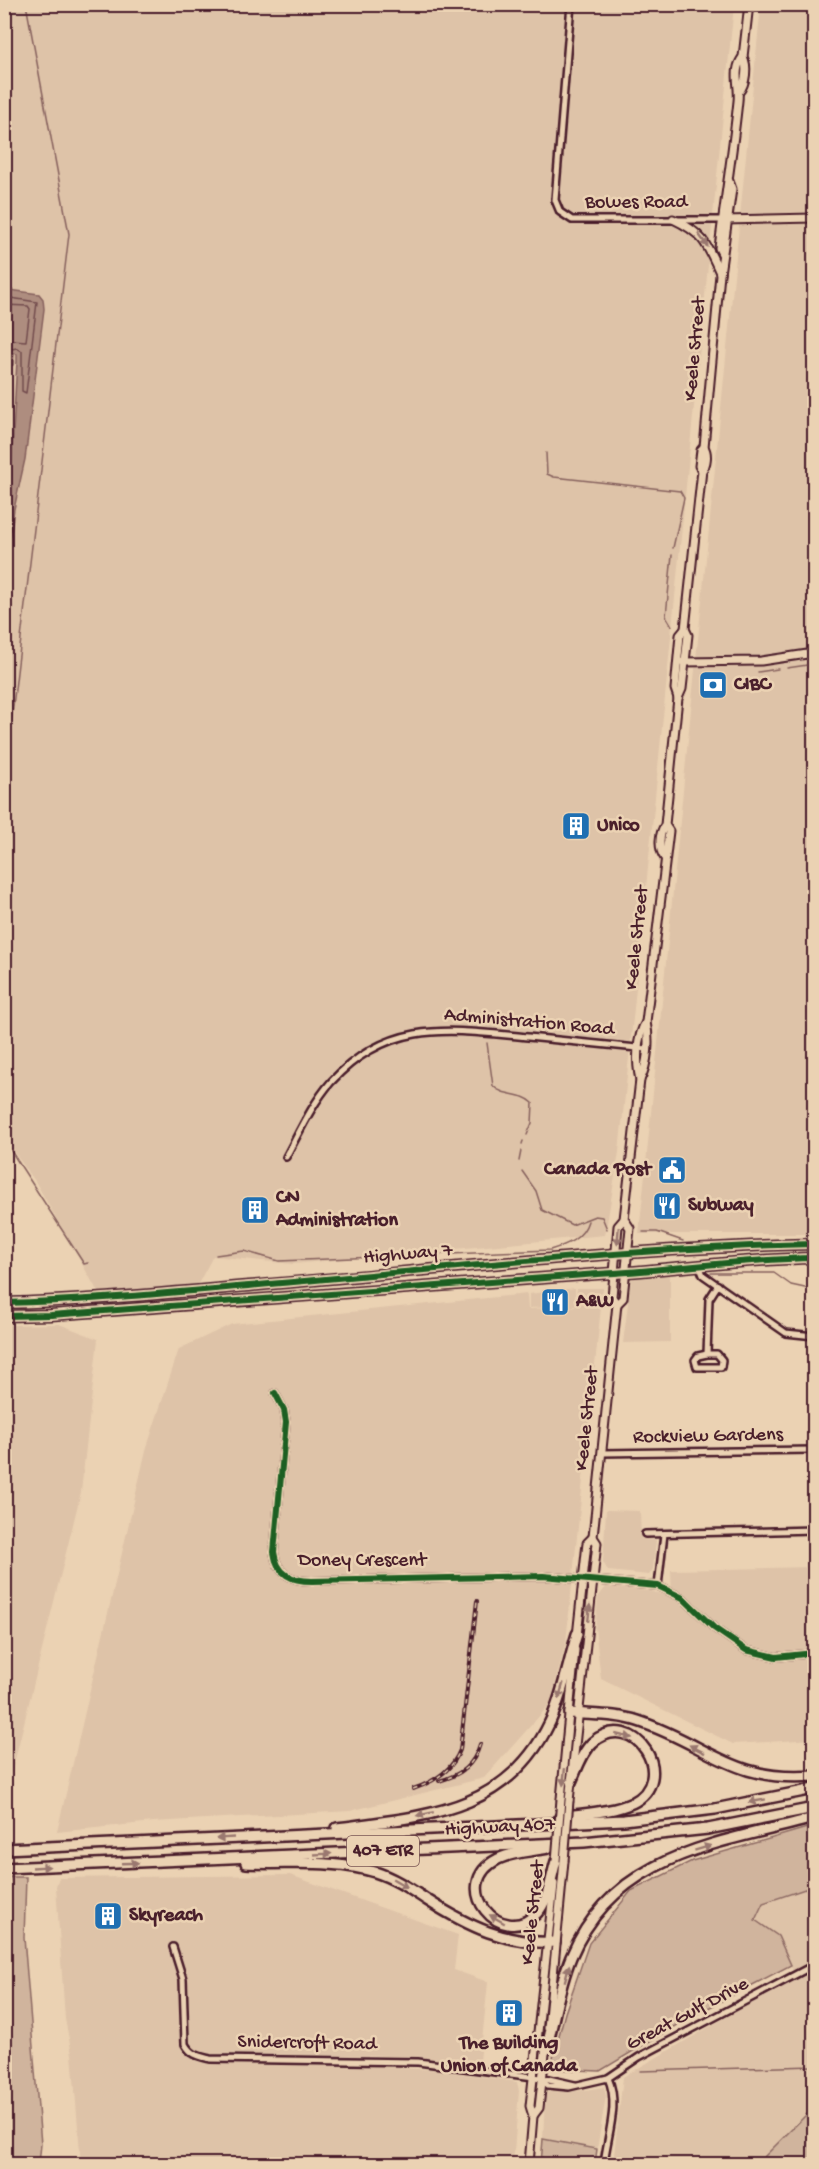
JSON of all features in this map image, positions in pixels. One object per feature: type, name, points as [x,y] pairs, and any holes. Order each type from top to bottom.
[{"type":"highway","points":[[283,1835],[419,1816],[459,1807],[489,1791],[512,1774],[534,1748],[550,1722],[577,1634]]},
{"type":"highway","points":[[574,1713],[639,1721],[720,1761],[750,1772],[787,1778],[814,1776]]},
{"type":"highway","points":[[523,1825],[632,1803],[646,1790],[651,1780],[652,1766],[649,1752],[642,1742],[629,1736],[615,1733],[602,1736],[585,1752],[571,1782]]},
{"type":"highway","name":"Highway 407","points":[[4,1849],[523,1825],[672,1815],[814,1789]]},
{"type":"highway","name":"Highway 407","points":[[4,1868],[584,1842],[699,1830],[814,1808]]},
{"type":"highway","points":[[546,2050],[571,1958],[588,1927],[611,1897],[637,1875],[666,1860],[814,1818]]},
{"type":"highway","points":[[560,1861],[542,1907],[528,1920],[512,1925],[499,1922],[480,1902],[477,1887],[481,1874],[499,1859],[584,1842]]},
{"type":"highway","points":[[181,1860],[324,1864],[361,1868],[390,1878],[487,1934],[551,1942]]},
{"type":"main road","name":"Keele Street","points":[[529,2164],[533,2078],[551,1942],[574,1713],[597,1544],[593,1537],[616,1304],[612,1298],[618,1226],[624,1219],[640,1080],[637,1068],[643,1049],[641,1030],[646,1022],[663,857],[669,831],[665,825],[678,698],[682,689],[681,662],[688,635],[685,629],[702,470],[705,466],[704,447],[725,221],[732,189],[729,181],[739,92],[744,87],[746,62],[743,57],[749,4]]},
{"type":"main road","name":"Bowes Road","points":[[725,221],[814,218]]},
{"type":"main road","points":[[673,219],[693,228],[705,241],[720,274]]},
{"type":"main road","points":[[681,662],[761,661],[814,653]]},
{"type":"main road","name":"Keele Street","points":[[616,1304],[623,1298],[628,1254],[630,1228],[624,1219]]},
{"type":"main road","name":"Highway 7","points":[[4,1303],[100,1299],[751,1245],[814,1244]]},
{"type":"main road","name":"Highway 7","points":[[4,1316],[101,1311],[400,1286],[626,1272],[736,1260],[814,1258]]},
{"type":"main road","name":"Keele Street","points":[[565,1800],[571,1782],[577,1634],[583,1577],[587,1543],[593,1537]]},
{"type":"main road","name":"Keele Street","points":[[533,2116],[539,2108],[546,2050],[551,1942]]},
{"type":"street","name":"Bowes Road","points":[[571,4],[555,200],[560,212],[572,220],[725,221]]},
{"type":"street","name":"Administration Road","points":[[286,1157],[318,1099],[342,1072],[372,1050],[410,1034],[450,1030],[643,1049]]},
{"type":"street","points":[[699,1265],[704,1275],[786,1333],[814,1335]]},
{"type":"street","points":[[707,1354],[710,1299],[718,1285]]},
{"type":"street","points":[[707,1354],[717,1354],[722,1360],[721,1367],[698,1366],[695,1359],[707,1354]]},
{"type":"street","name":"Doney Crescent","points":[[275,1393],[284,1410],[286,1422],[274,1552],[277,1566],[286,1576],[303,1581],[583,1577],[658,1586]]},
{"type":"street","name":"Rockview Gardens","points":[[602,1453],[814,1450]]},
{"type":"street","points":[[645,1534],[814,1530]]},
{"type":"street","points":[[664,1534],[658,1586],[683,1598],[714,1628],[746,1650],[776,1657],[814,1653]]},
{"type":"street","name":"Snidercroft Road","points":[[173,1947],[183,1979],[185,2044],[189,2052],[195,2055],[210,2059],[418,2062],[542,2080]]},
{"type":"street","name":"Great Gulf Drive","points":[[542,2080],[549,2079],[575,2085],[608,2078],[639,2057],[814,1965]]},
{"type":"street","points":[[604,2164],[614,2102],[613,2088],[608,2078]]},
{"type":"shaded area","points":[[5,5],[734,5],[631,1038],[619,1152],[605,1235],[293,1264],[213,1256],[197,1286],[98,1292],[35,1181],[5,1140]]},
{"type":"shaded area","points":[[761,5],[814,5],[814,1234],[639,1234]]},
{"type":"shaded area","points":[[670,1275],[670,1342],[623,1343],[631,1280],[637,1277]]},
{"type":"shaded area","points":[[575,1288],[575,1306],[529,1308],[529,1294]]},
{"type":"shaded area","points":[[577,1288],[603,1288],[566,1642],[550,1704],[484,1778],[350,1811],[153,1822],[57,1832],[146,1450],[179,1349],[232,1324],[527,1294],[528,1309],[575,1307]]},
{"type":"shaded area","points":[[59,1324],[98,1339],[81,1492],[5,1800],[5,1325]]},
{"type":"shaded area","points":[[606,1510],[640,1511],[641,1539],[656,1540],[653,1569],[649,1575],[608,1571],[603,1562]]},
{"type":"shaded area","points":[[814,1567],[814,1739],[733,1744],[601,1679],[595,1627],[598,1597],[606,1587],[650,1591],[672,1597],[671,1570]]},
{"type":"shaded area","points":[[814,1826],[814,1886],[763,1903],[755,1920],[778,1936],[791,1965],[685,2020],[600,2071],[550,2069],[565,2013],[589,1943],[631,1891],[692,1861]]},
{"type":"shaded area","points":[[290,1875],[458,1935],[454,1970],[488,1982],[480,2061],[368,2055],[367,2066],[440,2070],[517,2082],[519,2091],[513,2164],[81,2164],[72,2054],[65,2019],[56,1886],[59,1878]]},
{"type":"shaded area","points":[[10,1877],[26,1877],[24,1938],[41,2144],[39,2164],[5,2164],[4,1894]]},
{"type":"shaded area","points":[[814,1886],[814,2107],[757,2164],[613,2164],[623,2077],[737,2011],[797,1980],[778,1936],[755,1920],[763,1903]]},
{"type":"shaded area","points":[[604,2087],[606,2096],[597,2149],[543,2139],[545,2096],[549,2090],[578,2091]]},
{"type":"shaded area","points":[[814,2107],[814,2164],[757,2164]]},
{"type":"shaded area","points":[[543,2139],[597,2149],[595,2164],[541,2164]]},
{"type":"water","points":[[9,290],[39,294],[43,299],[44,309],[25,459],[14,509],[5,577],[17,361],[17,354],[14,353],[13,365],[5,368],[5,292]]},
{"type":"waterway","points":[[4,782],[69,234],[26,4]]},
{"type":"waterway","points":[[546,453],[547,474],[554,477],[680,491],[684,498],[673,548]]},
{"type":"waterway","points":[[672,555],[666,616],[672,626]]},
{"type":"waterway","points":[[787,668],[814,664]]},
{"type":"waterway","points":[[758,672],[778,669]]},
{"type":"waterway","points":[[487,1043],[493,1086],[502,1092],[524,1097],[533,1103],[532,1123],[527,1135]]},
{"type":"waterway","points":[[4,1140],[84,1264],[88,1263]]},
{"type":"waterway","points":[[519,1161],[521,1151]]},
{"type":"waterway","points":[[522,1171],[536,1191],[542,1210],[572,1225],[595,1216],[602,1217],[607,1229]]},
{"type":"waterway","points":[[216,1255],[244,1251],[279,1261],[550,1250],[578,1237],[588,1221]]},
{"type":"waterway","points":[[643,1232],[657,1232],[683,1241]]},
{"type":"waterway","points":[[711,1273],[774,1273],[791,1285],[814,1290]]},
{"type":"waterway","points":[[641,2071],[814,2066]]},
{"type":"railway","points":[[413,1789],[441,1775],[452,1764],[460,1750],[477,1601]]},
{"type":"railway","points":[[439,1781],[453,1776],[470,1764],[480,1744]]},
{"type":"cycle path","points":[[4,1303],[157,1294],[532,1260],[743,1246],[814,1244]]},
{"type":"cycle path","points":[[4,1316],[51,1315],[760,1260],[814,1258]]},
{"type":"cycle path","points":[[275,1393],[284,1410],[286,1422],[274,1552],[278,1566],[292,1578],[312,1581],[543,1576],[658,1586],[683,1598],[714,1628],[746,1650],[776,1657],[814,1653]]},
{"type":"place","name":"CIBC","points":[[713,685]]},
{"type":"place","name":"Unico","points":[[576,826]]},
{"type":"place","name":"Canada Post","points":[[672,1170]]},
{"type":"place","name":"Subway","points":[[667,1206]]},
{"type":"place","name":"CN Administration","points":[[255,1210]]},
{"type":"place","name":"A&W","points":[[555,1302]]},
{"type":"place","name":"Skyreach","points":[[108,1916]]},
{"type":"place","name":"The Building Union of Canada","points":[[509,2013]]}]
